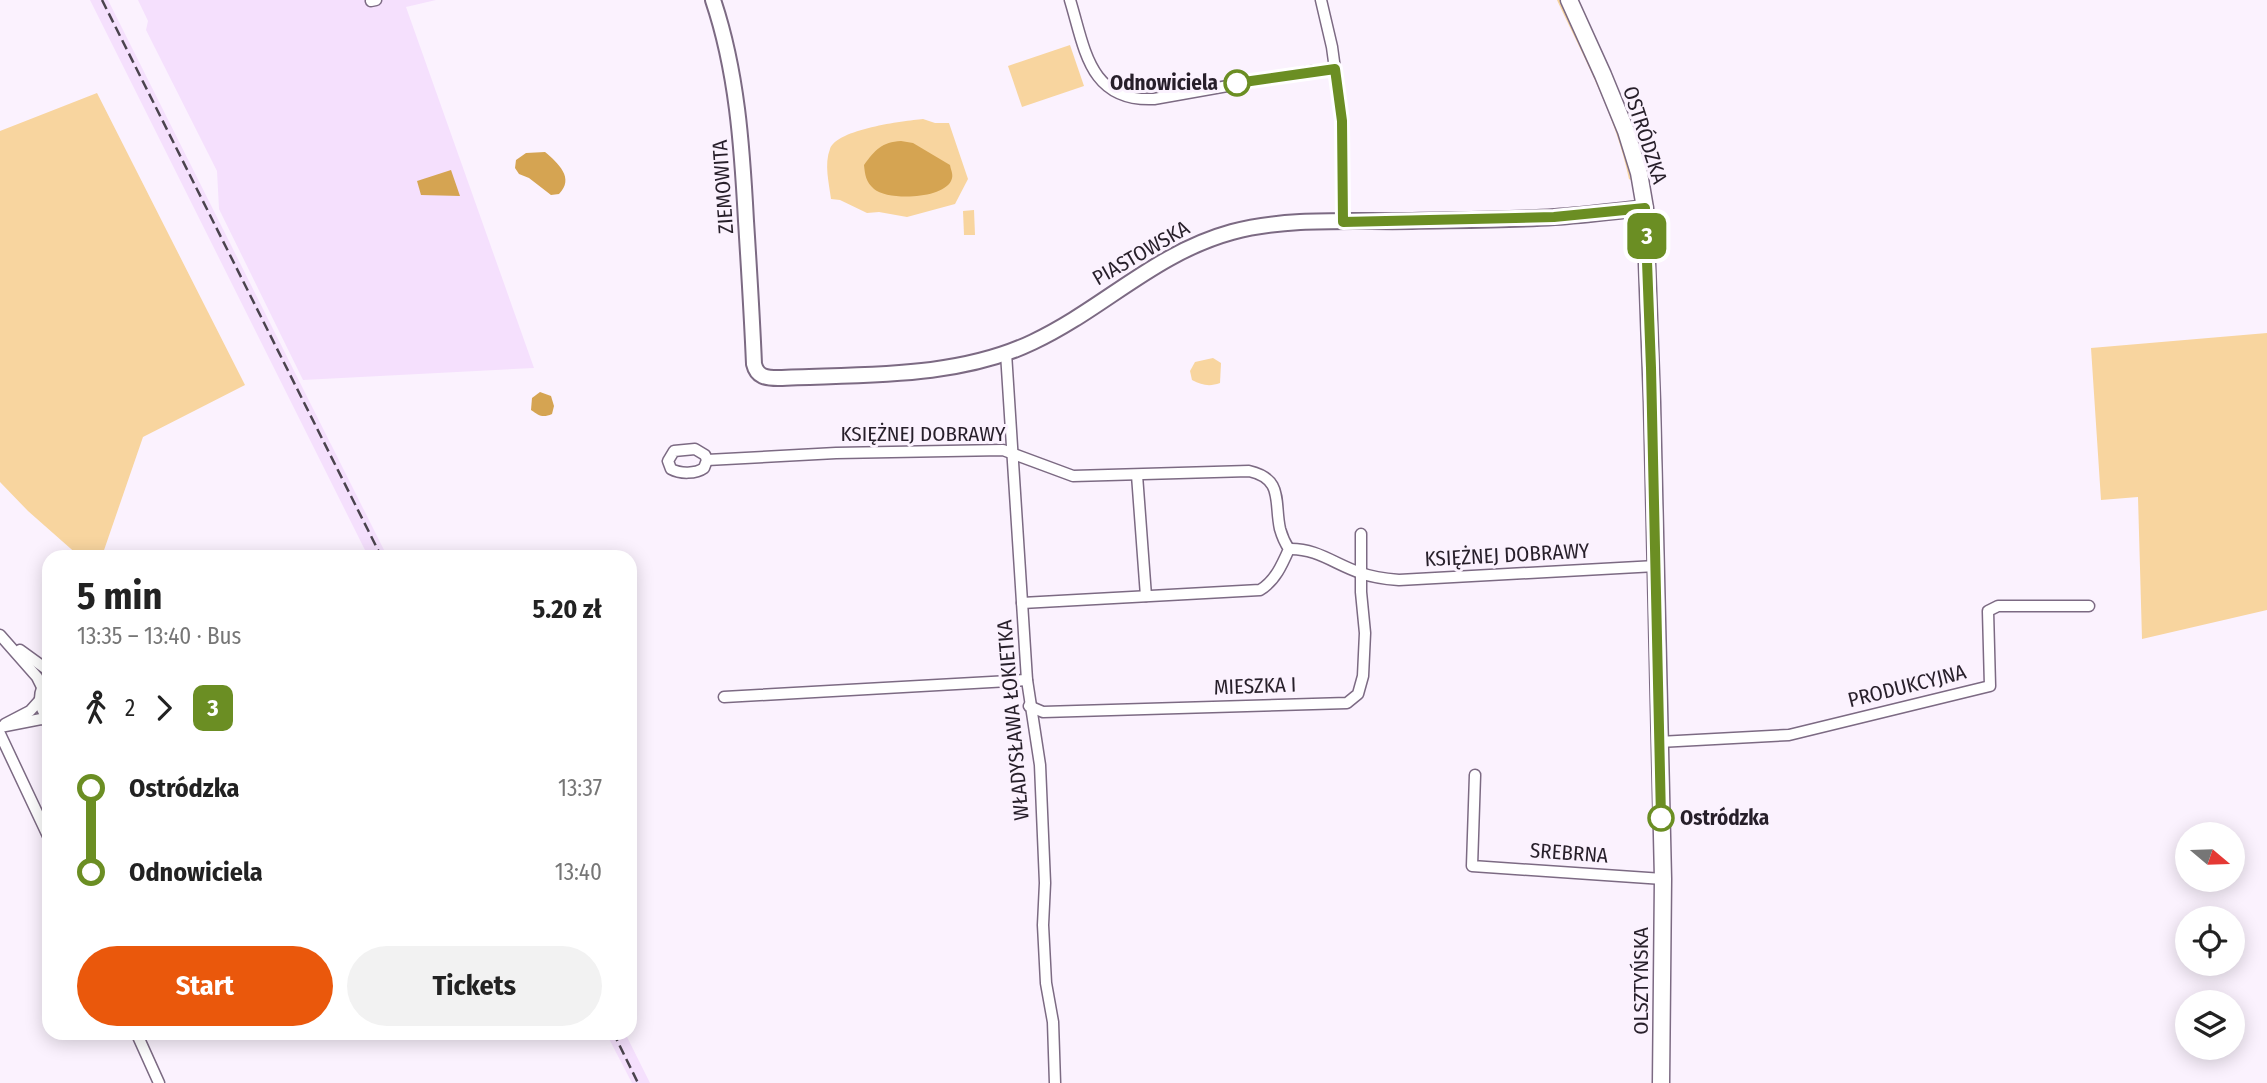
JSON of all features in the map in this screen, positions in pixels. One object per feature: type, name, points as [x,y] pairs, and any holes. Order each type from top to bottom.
[{"type":"main road","name":"OSTRÓDZKA","points":[[1569,0],[1626,131],[1639,173],[1645,208],[1662,879]]},
{"type":"main road","name":"OLSZTYŃSKA","points":[[1661,1083],[1662,879]]},
{"type":"street","name":"ZIEMOWITA","points":[[713,0],[724,38],[739,114],[754,364],[757,373]]},
{"type":"street","points":[[1070,0],[1095,73],[1114,93],[1130,98],[1154,99],[1335,69]]},
{"type":"street","points":[[1321,0],[1332,47],[1342,121],[1343,222]]},
{"type":"street","name":"PIASTOWSKA","points":[[757,373],[771,378],[894,372],[945,367],[1006,353],[1058,329],[1182,250],[1236,231],[1284,224],[1554,217],[1645,208]]},
{"type":"street","name":"WŁADYSŁAWA ŁOKIETKA","points":[[1006,353],[1029,706],[1040,765],[1046,983],[1053,1022],[1055,1083]]},
{"type":"street","name":"KSIĘŻNEJ DOBRAWY","points":[[706,460],[1003,450],[1073,476],[1249,471],[1268,478],[1275,487],[1279,526],[1289,549],[1310,550],[1360,573],[1382,579],[1656,566]]},
{"type":"street","points":[[1137,475],[1146,596]]},
{"type":"street","points":[[1360,573],[1361,534]]},
{"type":"street","points":[[1022,603],[1260,590],[1267,586],[1279,570],[1289,549]]},
{"type":"street","name":"MIESZKA I","points":[[1029,706],[1043,712],[1347,703],[1358,694],[1363,676],[1365,633],[1360,573]]},
{"type":"street","name":"PRODUKCYJNA","points":[[1659,742],[1789,735],[1990,685],[1988,611],[1998,606],[2089,606]]},
{"type":"street","points":[[1,636],[42,666]]},
{"type":"street","points":[[0,727],[30,710],[39,701],[42,687],[37,677],[1,636]]},
{"type":"street","points":[[724,697],[1027,680]]},
{"type":"street","points":[[39,701],[42,709]]},
{"type":"street","points":[[0,727],[42,719]]},
{"type":"street","points":[[0,734],[42,823]]},
{"type":"street","name":"SREBRNA","points":[[1475,775],[1472,866],[1662,879]]},
{"type":"street","points":[[140,1040],[159,1083]]},
{"type":"shaded area","points":[[90,0],[108,0],[384,550],[365,550]]},
{"type":"shaded area","points":[[138,0],[436,0],[406,7],[534,368],[303,380],[219,209],[217,171],[146,30],[148,21]]},
{"type":"shaded area","points":[[1557,0],[1560,0],[1602,88],[1619,133],[1631,180],[1608,110]]},
{"type":"shaded area","points":[[1070,45],[1084,86],[1022,107],[1008,66]]},
{"type":"shaded area","points":[[97,93],[245,385],[143,437],[104,550],[72,550],[0,482],[0,131]]},
{"type":"shaded area","points":[[923,119],[935,123],[949,123],[968,179],[955,204],[907,217],[879,212],[867,213],[840,200],[831,199],[827,161],[835,142],[872,127]]},
{"type":"shaded area","points":[[901,141],[913,143],[950,165],[952,179],[946,187],[926,195],[902,196],[881,193],[871,186],[866,178],[864,165],[880,148]]},
{"type":"shaded area","points":[[545,152],[563,171],[565,177],[564,188],[559,194],[551,195],[529,178],[519,174],[515,168],[516,160],[526,153]]},
{"type":"shaded area","points":[[451,170],[460,196],[421,195],[417,181]]},
{"type":"shaded area","points":[[974,210],[975,235],[964,235],[963,211]]},
{"type":"shaded area","points":[[2267,333],[2267,610],[2142,639],[2138,497],[2101,500],[2091,348]]},
{"type":"shaded area","points":[[1213,358],[1221,363],[1220,383],[1206,385],[1192,380],[1190,371],[1195,362]]},
{"type":"shaded area","points":[[540,392],[551,396],[554,406],[552,414],[541,416],[531,410],[532,398]]},
{"type":"shaded area","points":[[610,1040],[628,1040],[650,1083],[632,1083]]},
{"type":"railway","points":[[102,0],[378,550]]},
{"type":"railway","points":[[617,1040],[638,1083]]},
{"type":"bus line","name":"3","points":[[1237,83],[1335,69],[1342,121],[1343,222],[1554,217],[1645,208],[1656,543],[1661,818]]},
{"type":"place","name":"Odnowiciela","points":[[1237,83]]},
{"type":"place","name":"Ostródzka","points":[[1661,818]]}]
